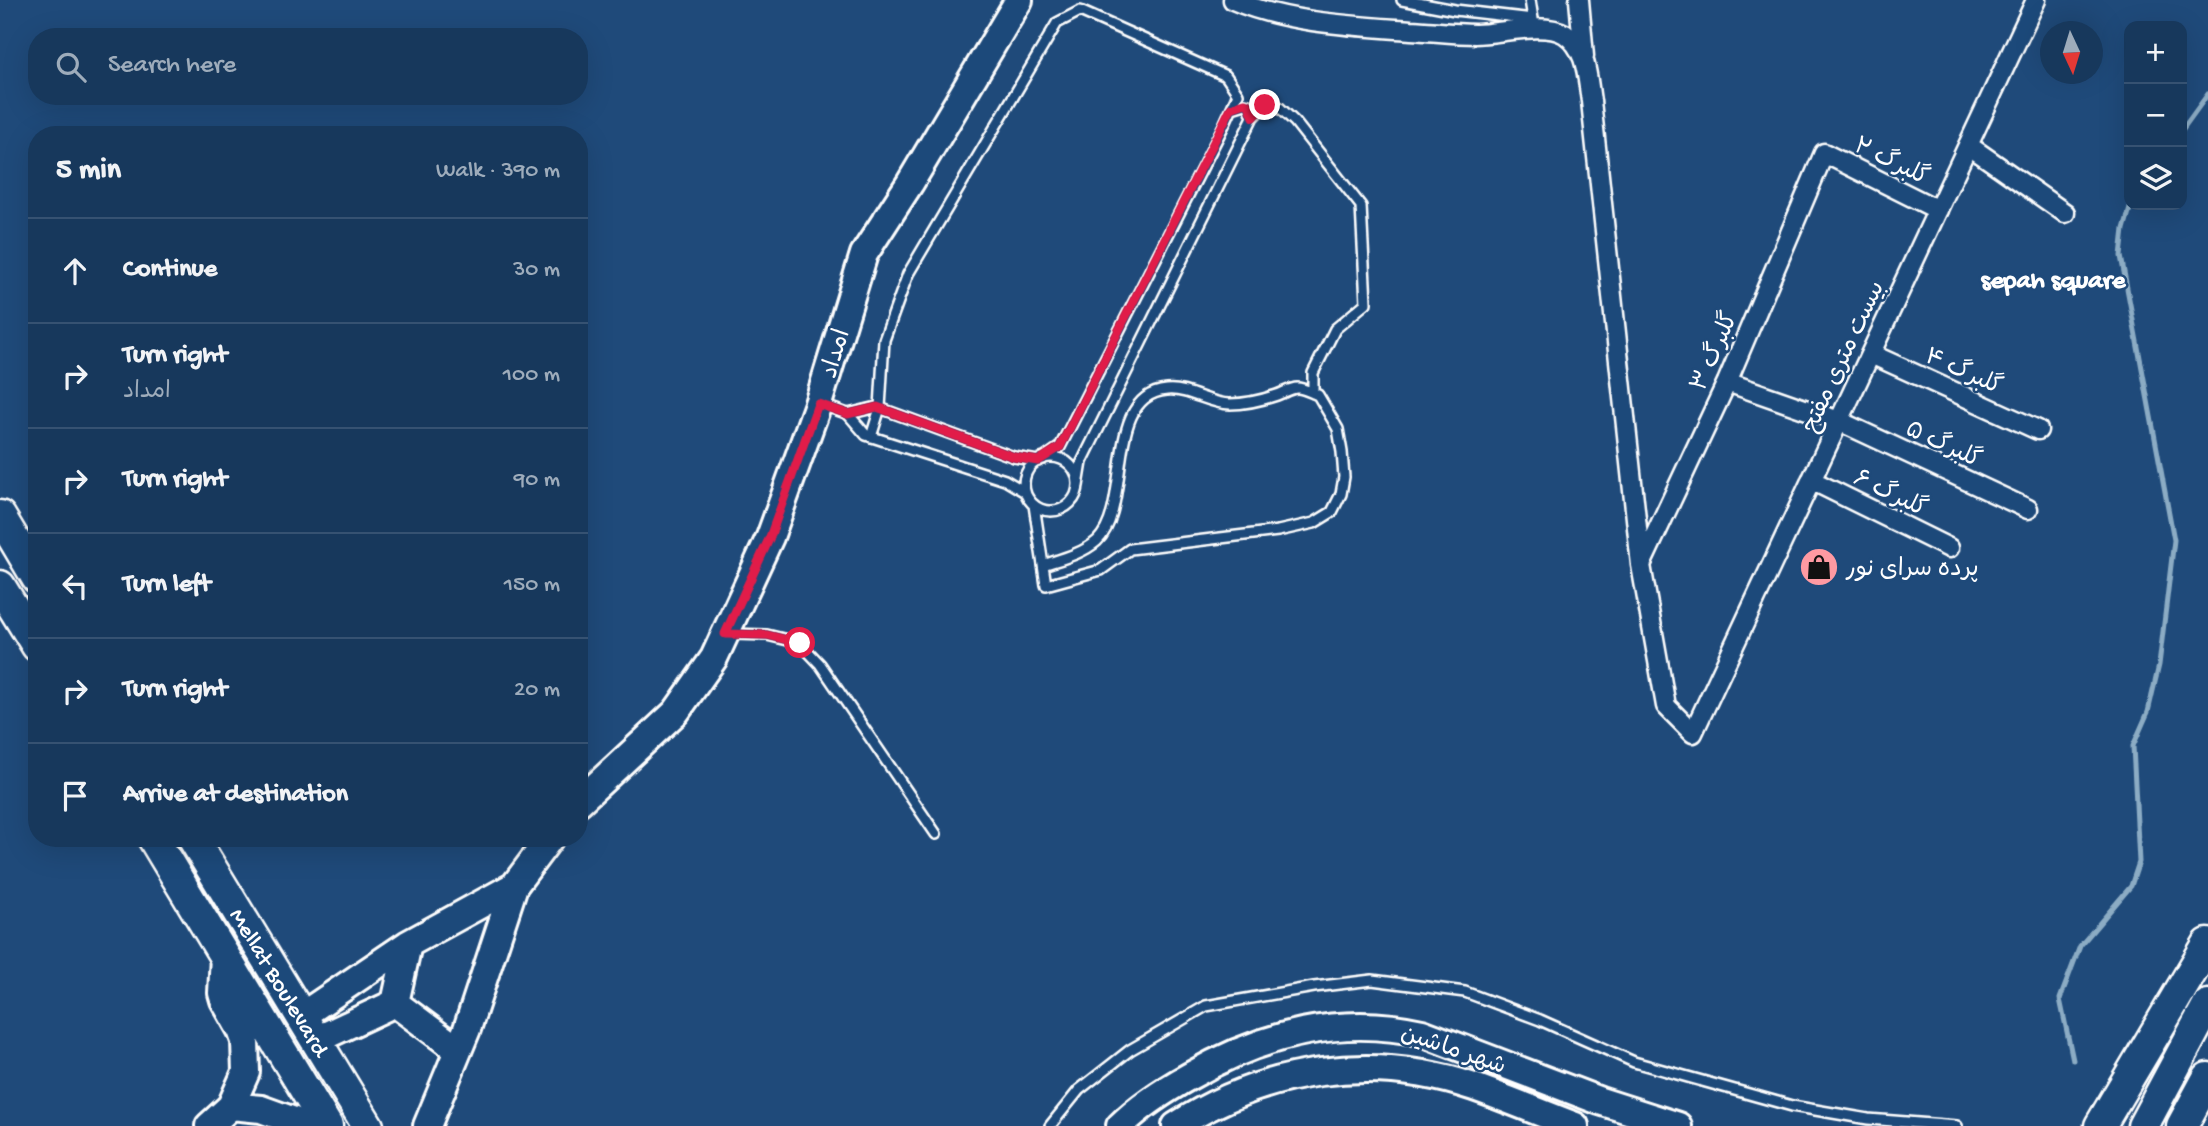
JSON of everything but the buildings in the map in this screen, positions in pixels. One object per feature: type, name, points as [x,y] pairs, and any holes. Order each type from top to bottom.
[{"type":"main road","points":[[0,516],[28,563]]},
{"type":"main road","points":[[0,586],[28,631]]},
{"type":"main road","name":"Mellat Boulevard","points":[[158,847],[327,1126]]},
{"type":"main road","name":"Mellat Boulevard","points":[[198,847],[368,1126]]},
{"type":"main road","points":[[2100,1126],[2204,953]]},
{"type":"main road","points":[[2143,1126],[2208,1005]]},
{"type":"main road","points":[[280,1047],[308,1029]]},
{"type":"main road","points":[[2182,1126],[2208,1078]]},
{"type":"street","name":"امداد","points":[[588,794],[676,712],[714,658],[770,537],[818,404],[864,254],[910,183],[1019,0]]},
{"type":"street","points":[[1233,0],[1245,6],[1300,18],[1357,26],[1476,34],[1542,29],[1562,32],[1575,42],[1584,56]]},
{"type":"street","points":[[1579,0],[1641,565]]},
{"type":"street","name":"بیست متری مفتح","points":[[1641,565],[1666,706],[1693,733],[2036,0]]},
{"type":"street","points":[[1968,145],[2066,213]]},
{"type":"street","name":"گلبرگ ۳","points":[[1641,565],[1727,382],[1824,153]]},
{"type":"street","name":"گلبرگ ۲","points":[[1824,153],[1938,210]]},
{"type":"street","name":"گلبرگ ۴","points":[[1871,354],[2038,430]]},
{"type":"street","name":"گلبرگ ۵","points":[[1727,382],[1839,421],[2028,509]]},
{"type":"street","name":"گلبرگ ۶","points":[[1811,480],[1949,548]]},
{"type":"street","points":[[427,1126],[458,1050],[514,886],[543,847]]},
{"type":"street","points":[[308,1029],[408,944],[514,886]]},
{"type":"street","points":[[395,1003],[408,944]]},
{"type":"street","points":[[209,1126],[231,1106],[243,1083],[246,1062],[242,1030],[223,1000],[224,956]]},
{"type":"street","points":[[308,1029],[395,1003]]},
{"type":"street","points":[[395,1003],[458,1050]]},
{"type":"street","name":"شهر ماشین","points":[[1120,1126],[1170,1087],[1250,1046],[1331,1026],[1369,1025],[1397,1027],[1422,1033],[1600,1101],[1678,1126]]},
{"type":"street","name":"شهر ماشین","points":[[1176,1126],[1219,1103],[1268,1082],[1317,1071],[1359,1068],[1400,1070],[1463,1084],[1575,1126]]},
{"type":"street","points":[[231,1106],[261,1109],[308,1126]]},
{"type":"lane","points":[[1402,0],[1455,10],[1533,19],[1530,0]]},
{"type":"lane","points":[[871,436],[880,408],[884,340],[908,274],[1057,23],[1080,11],[1226,76],[1238,94],[1060,447],[1040,460],[1026,474],[1025,492]]},
{"type":"lane","points":[[1231,108],[1245,103],[1249,105],[1254,117]]},
{"type":"lane","points":[[1034,505],[1050,511],[1058,510],[1071,501],[1082,462],[1254,117],[1265,105],[1279,107],[1295,122],[1361,206],[1366,303],[1335,329],[1313,373],[1313,393]]},
{"type":"lane","points":[[848,414],[866,435],[1005,480],[1025,492],[1034,505],[1043,565],[1046,585],[1101,570],[1130,550],[1278,531],[1314,523],[1332,512],[1341,494],[1344,477],[1338,429],[1328,409],[1318,395],[1296,388],[1241,404],[1220,404],[1168,390],[1151,395],[1137,407],[1125,432],[1119,456],[1119,488],[1110,518],[1098,540],[1072,556],[1043,565]]},
{"type":"lane","points":[[818,404],[848,414],[880,408],[1014,457],[1040,460],[1051,457],[1067,463],[1073,470],[1077,486]]},
{"type":"lane","points":[[725,634],[767,635],[800,643],[820,664],[936,834]]},
{"type":"lane","points":[[1050,1126],[1079,1090],[1130,1050],[1206,1006],[1372,980],[1465,992],[1540,1020],[1634,1062],[1792,1106],[1868,1119],[1957,1126]]},
{"type":"waterway","points":[[2187,123],[2208,94]]},
{"type":"waterway","points":[[2073,1060],[2060,999],[2080,946],[2131,886],[2139,862],[2133,746],[2148,712],[2159,665],[2174,540],[2121,256],[2130,210]]},
{"type":"place","name":"پرده سرای نور","points":[[1819,567]]},
{"type":"district","name":"sepah square","points":[[2053,278]]},
{"type":"route","points":[[800,643],[767,635],[725,634],[770,537],[818,404],[848,414],[877,407],[1014,457],[1038,461],[1060,447],[1231,108],[1245,103],[1249,105],[1254,117],[1265,105]]}]
